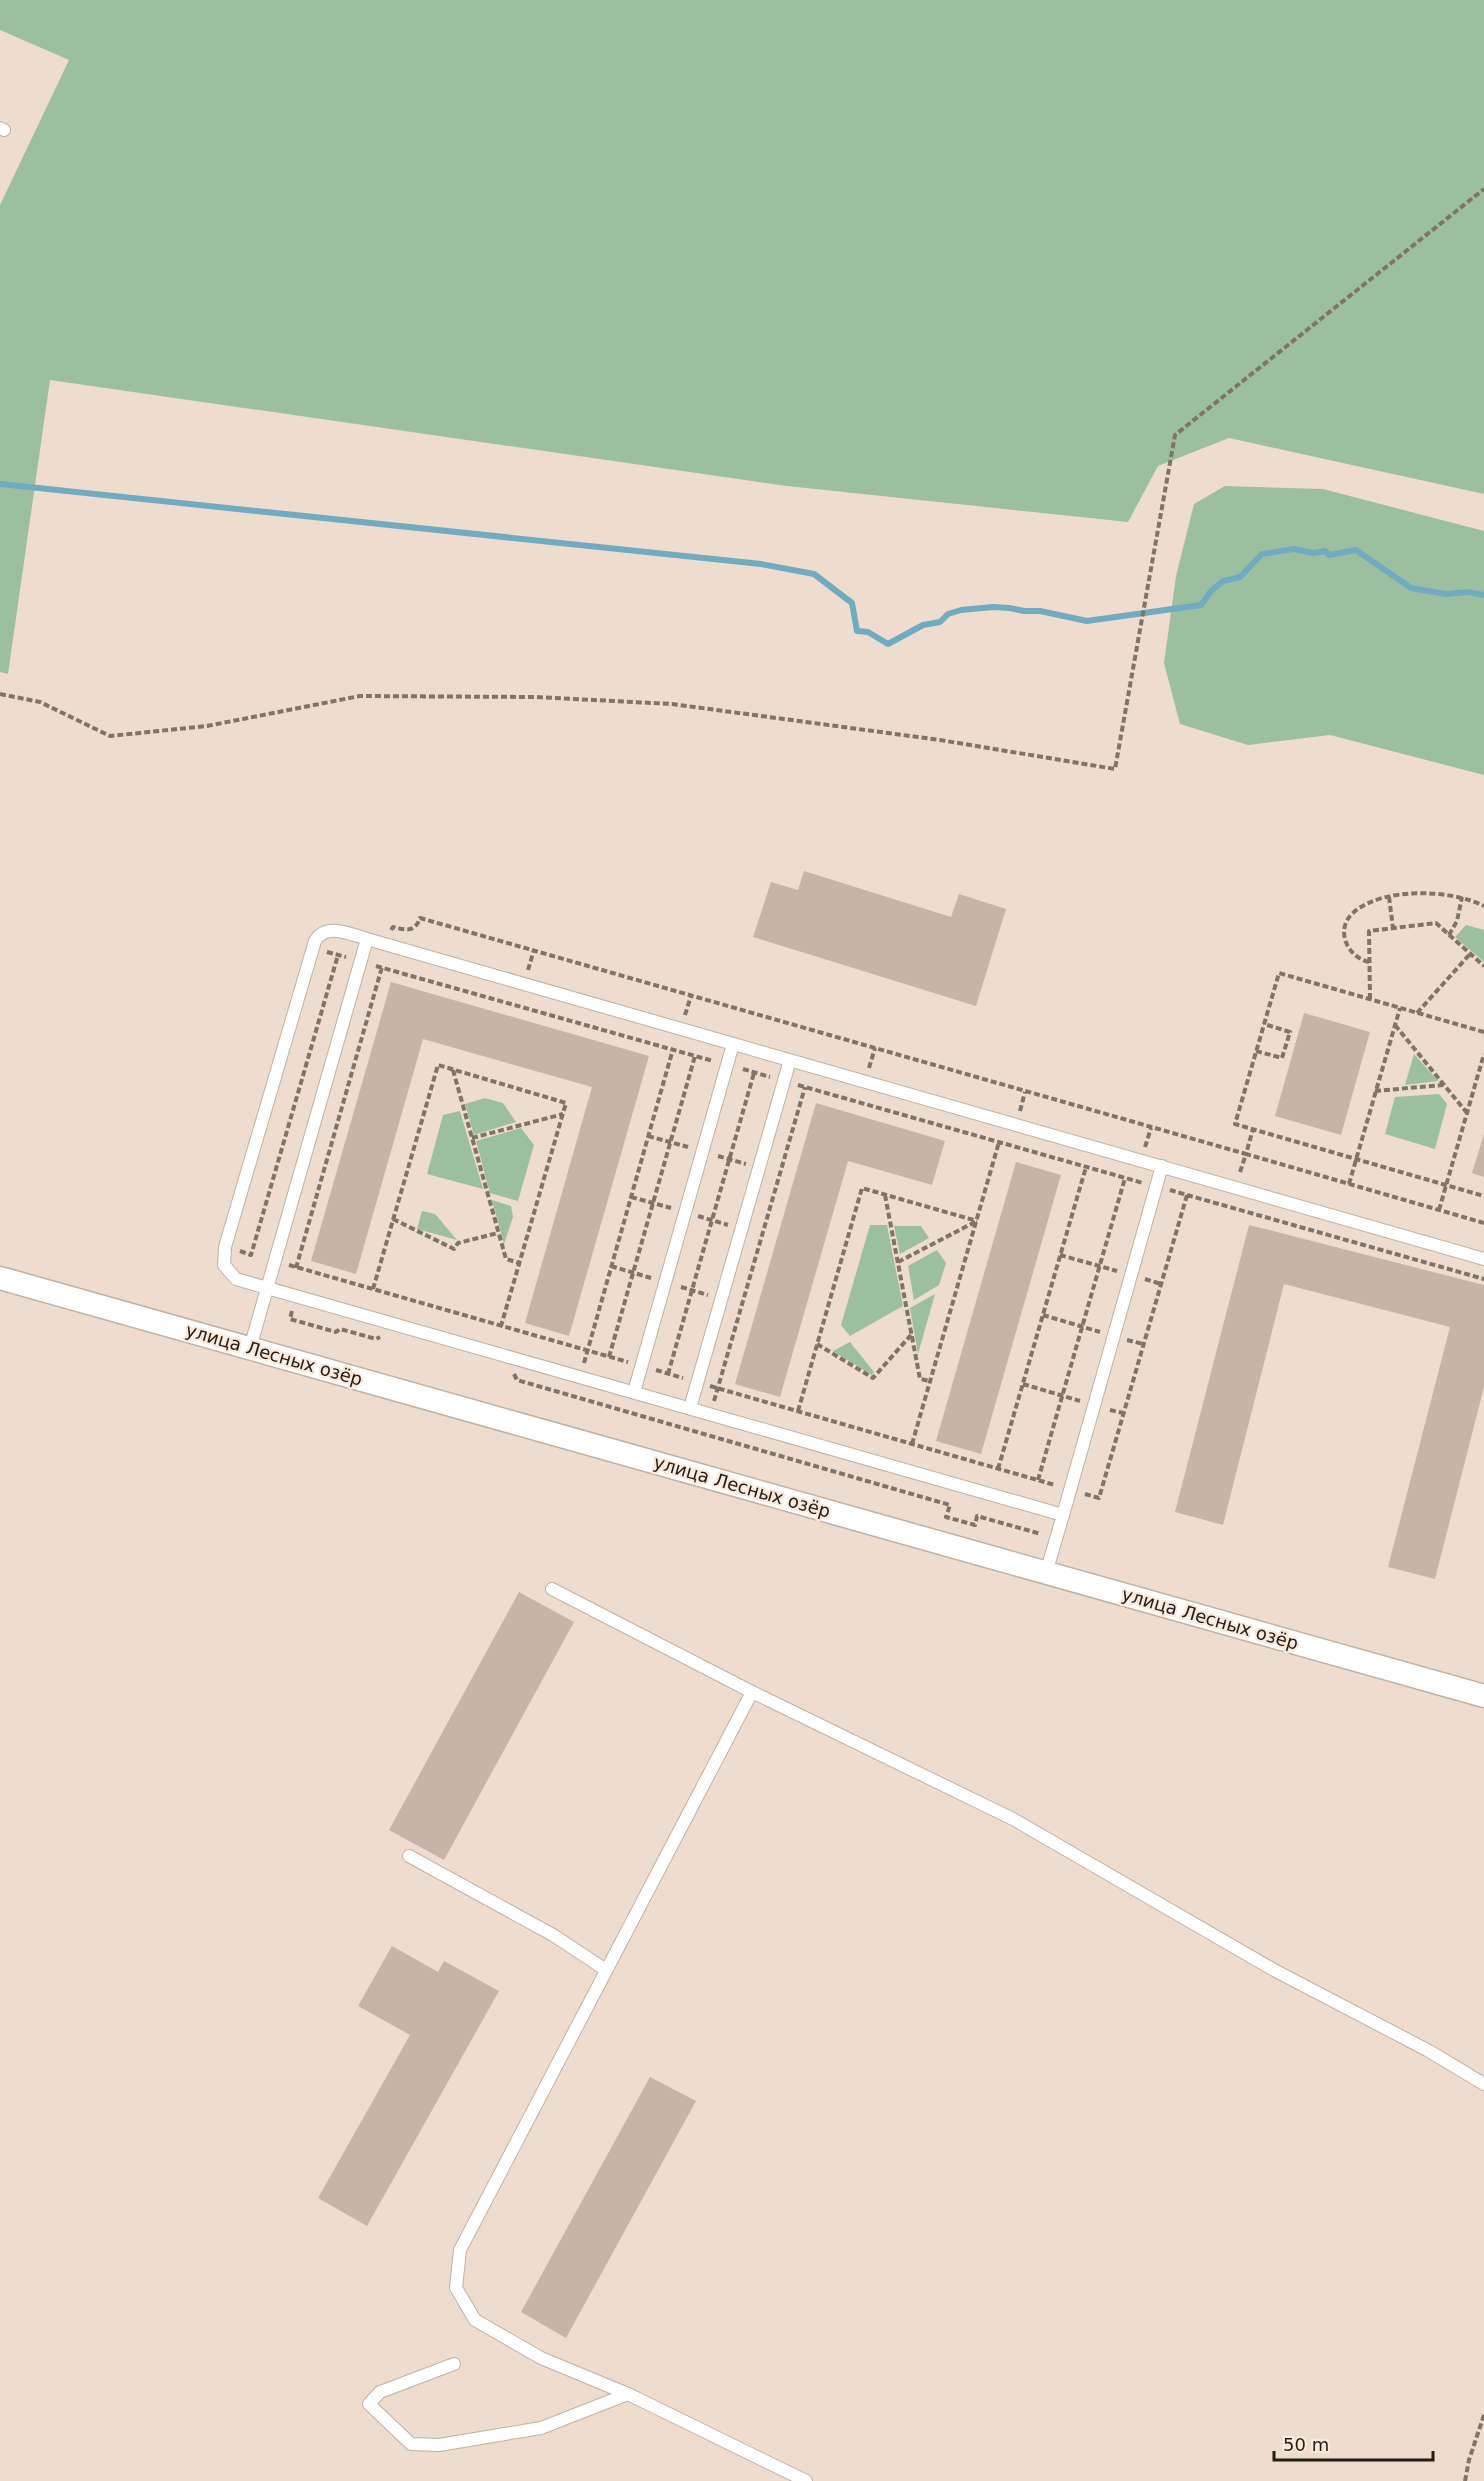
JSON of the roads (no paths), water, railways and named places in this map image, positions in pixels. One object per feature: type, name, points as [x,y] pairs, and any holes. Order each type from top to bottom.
[{"type":"street","name":"улица Лесных озёр","points":[[0,1278],[1484,1696]]},
{"type":"lane","points":[[1063,1515],[236,1279],[224,1266],[225,1247],[318,936],[331,930],[367,939],[1484,1259]]},
{"type":"lane","points":[[250,1348],[367,939]]},
{"type":"lane","points":[[634,1392],[734,1044]]},
{"type":"lane","points":[[690,1408],[790,1060]]},
{"type":"lane","points":[[1046,1573],[1162,1166]]},
{"type":"lane","points":[[552,1589],[752,1692],[1013,1819],[1274,1970],[1429,2052],[1484,2084]]},
{"type":"lane","points":[[752,1692],[460,2250],[456,2288],[475,2320],[541,2358],[628,2394],[806,2481]]},
{"type":"lane","points":[[409,1856],[553,1935],[606,1970]]},
{"type":"lane","points":[[454,2364],[380,2392],[369,2404],[411,2444],[439,2445],[541,2428],[628,2394]]},
{"type":"waterway","points":[[0,484],[761,564],[814,574],[852,603],[857,631],[868,632],[888,644],[923,625],[940,622],[948,614],[961,610],[1009,608],[1040,611],[1087,621],[1201,605],[1211,591],[1223,581],[1240,577],[1262,554],[1294,549],[1314,553],[1325,551],[1329,555],[1356,550],[1411,588],[1446,594],[1468,592],[1484,595]]}]
